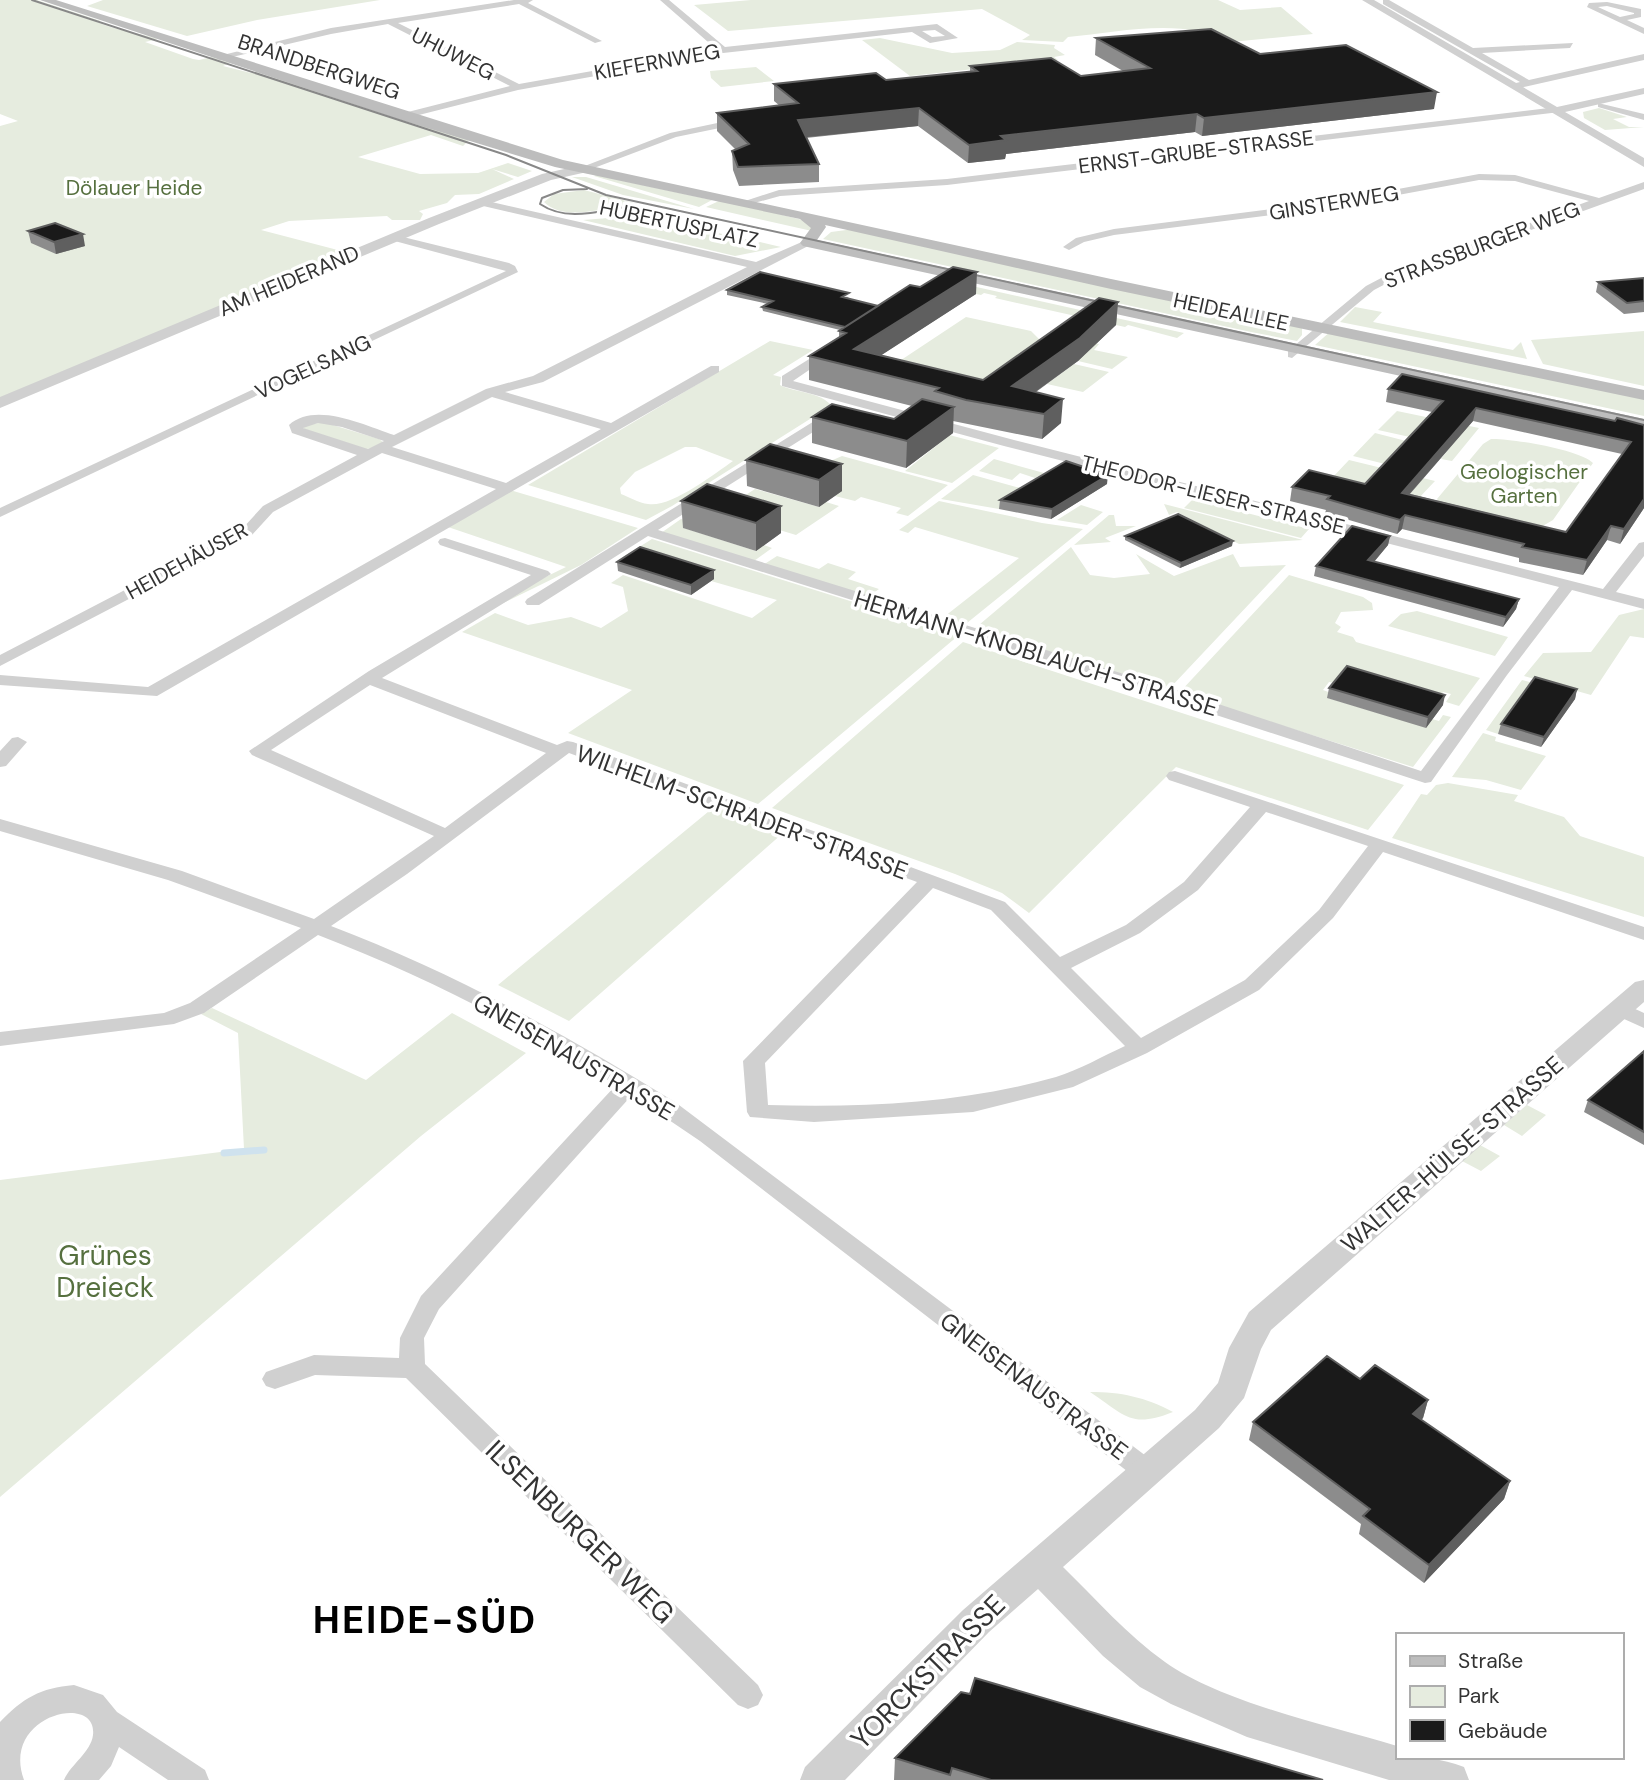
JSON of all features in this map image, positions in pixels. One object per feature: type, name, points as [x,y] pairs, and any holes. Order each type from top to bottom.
[{"type":"main road","name":"BRANDBERGWEG","points":[[45,0],[403,116],[582,169]]},
{"type":"main road","name":"HUBERTUSPLATZ","points":[[582,169],[805,216]]},
{"type":"main road","name":"HEIDEALLEE","points":[[805,216],[1644,395]]},
{"type":"main road","points":[[805,216],[818,224],[813,238]]},
{"type":"main road","name":"HEIDEALLEE","points":[[813,238],[854,228]]},
{"type":"main road","name":"HEIDEALLEE","points":[[813,238],[951,273],[1295,352],[1644,424]]},
{"type":"street","points":[[664,0],[723,50]]},
{"type":"street","points":[[219,57],[387,21],[524,1],[598,41]]},
{"type":"street","points":[[1369,1],[1404,1]]},
{"type":"street","points":[[1369,1],[1644,163]]},
{"type":"street","points":[[1386,2],[1528,83]]},
{"type":"street","points":[[1618,20],[1638,15],[1638,11],[1608,4],[1592,5],[1591,8],[1618,20],[1644,31]]},
{"type":"street","name":"UHUWEG","points":[[387,21],[518,87]]},
{"type":"street","name":"KIEFERNWEG","points":[[403,116],[518,87],[723,50],[914,29]]},
{"type":"street","points":[[1456,53],[1570,45]]},
{"type":"street","points":[[1514,86],[1644,57]]},
{"type":"street","name":"ERNST-GRUBE-STRASSE","points":[[1560,112],[1644,92]]},
{"type":"street","name":"ERNST-GRUBE-STRASSE","points":[[747,202],[779,193],[937,183],[1560,112],[1644,92]]},
{"type":"street","points":[[1601,104],[1644,117]]},
{"type":"street","points":[[582,169],[673,135],[758,118]]},
{"type":"street","name":"AM HEIDERAND","points":[[0,403],[395,238],[547,177],[582,169]]},
{"type":"street","name":"GINSTERWEG","points":[[1069,247],[1080,240],[1114,232],[1281,213],[1381,197],[1479,177],[1515,178],[1599,201]]},
{"type":"street","name":"STRASSBURGER WEG","points":[[1295,352],[1370,288],[1389,278],[1644,184]]},
{"type":"street","name":"HUBERTUSPLATZ","points":[[483,203],[758,265],[813,238]]},
{"type":"street","name":"VOGELSANG","points":[[0,513],[512,272],[511,268],[505,265],[395,238]]},
{"type":"street","name":"HEIDEHÄUSER","points":[[0,661],[247,532],[268,509],[395,440],[491,392],[537,379],[758,265]]},
{"type":"street","points":[[934,284],[951,273]]},
{"type":"street","name":"THEODOR-LIESER-STRASSE","points":[[840,343],[787,379],[787,383],[850,402],[1644,604]]},
{"type":"street","points":[[0,680],[151,692],[715,369]]},
{"type":"street","points":[[491,392],[614,428]]},
{"type":"street","points":[[533,602],[850,402]]},
{"type":"street","points":[[395,440],[322,418],[304,419],[296,425],[297,430],[508,488]]},
{"type":"street","name":"HERMANN-KNOBLAUCH-STRASSE","points":[[646,531],[1173,695],[1425,778],[1501,672],[1569,584]]},
{"type":"street","points":[[445,542],[543,574],[369,679],[258,751],[446,835]]},
{"type":"street","points":[[1607,594],[1644,546]]},
{"type":"street","points":[[369,679],[559,752]]},
{"type":"street","points":[[0,762],[18,742]]},
{"type":"street","name":"WILHELM-SCHRADER-STRASSE","points":[[0,1039],[167,1019],[197,1008],[400,870],[568,746],[998,906],[1139,1048]]},
{"type":"street","points":[[1175,776],[1644,934]]},
{"type":"street","points":[[1059,966],[1133,929],[1191,886],[1262,805]]},
{"type":"street","name":"GNEISENAUSTRASSE","points":[[0,825],[95,849],[202,883],[318,925],[514,1018],[669,1109],[1145,1470]]},
{"type":"street","name":"WILHELM-SCHRADER-STRASSE","points":[[929,881],[754,1061],[758,1112],[814,1114],[973,1104],[1065,1082],[1139,1048],[1252,985],[1326,914],[1379,844]]},
{"type":"street","name":"WALTER-HÜLSE-STRASSE","points":[[1260,1321],[1632,1015],[1644,988]]},
{"type":"street","points":[[275,1379],[314,1365],[412,1368],[412,1338],[430,1303],[630,1084]]},
{"type":"street","name":"YORCKSTRASSE","points":[[820,1780],[976,1620],[1145,1470],[1207,1419],[1224,1400],[1236,1377],[1252,1332],[1260,1321]]},
{"type":"street","name":"ILSENBURGER WEG","points":[[412,1368],[748,1695]]},
{"type":"street","points":[[1038,1566],[1137,1662],[1153,1675],[1184,1692],[1247,1719],[1450,1780]]},
{"type":"street","points":[[9,1780],[3,1770],[1,1756],[6,1739],[16,1724],[30,1711],[48,1701],[66,1698],[88,1701],[100,1709],[108,1722],[194,1780]]},
{"type":"street","points":[[79,1780],[95,1766],[105,1749],[109,1733],[108,1722]]},
{"type":"green space","name":"Dölauer Heide","points":[[0,0],[37,0],[112,27],[158,39],[145,42],[193,59],[212,57],[230,63],[223,66],[256,72],[469,140],[463,146],[431,135],[358,157],[420,174],[478,173],[508,163],[532,171],[518,177],[492,169],[514,179],[479,194],[455,195],[447,203],[419,211],[423,214],[420,220],[392,220],[387,216],[289,221],[261,230],[353,254],[0,403],[0,126],[18,121],[0,114]]},
{"type":"green space","points":[[103,0],[380,0],[257,20],[187,36],[87,6]]},
{"type":"green space","points":[[751,0],[1218,0],[1240,10],[1281,7],[1313,34],[1231,42],[1192,30],[1151,28],[1068,37],[1063,42],[1022,40],[1030,35],[982,9],[728,31],[694,5]]},
{"type":"green space","points":[[880,38],[952,53],[1000,50],[1017,42],[1055,45],[1054,48],[1065,55],[1054,57],[1058,60],[910,76],[862,40]]},
{"type":"green space","points":[[756,67],[774,81],[721,87],[711,78],[710,71]]},
{"type":"green space","points":[[1599,108],[1627,117],[1613,119],[1629,127],[1644,127],[1605,130],[1584,118],[1583,112]]},
{"type":"green space","points":[[594,176],[712,200],[699,207]]},
{"type":"green space","points":[[572,177],[586,177],[694,209],[623,195]]},
{"type":"green space","points":[[584,190],[638,204],[576,213],[564,212],[544,202],[554,194]]},
{"type":"green space","points":[[721,200],[811,222],[812,231],[706,207]]},
{"type":"green space","points":[[608,218],[688,231],[695,228],[750,240],[745,243],[754,245],[760,242],[781,247],[735,256],[583,220]]},
{"type":"green space","points":[[854,229],[1302,326],[1302,335],[1297,341],[1251,332],[823,239],[831,232]]},
{"type":"green space","points":[[954,282],[1184,333],[1177,338],[1128,325],[1125,327],[995,298],[997,296],[984,293],[981,295],[952,289]]},
{"type":"green space","points":[[1355,307],[1382,312],[1373,322],[1513,350],[1521,342],[1527,359],[1340,322]]},
{"type":"green space","points":[[966,317],[1031,331],[1040,340],[984,382],[886,370]]},
{"type":"green space","points":[[1331,331],[1644,397],[1644,416],[1315,345]]},
{"type":"green space","points":[[1644,331],[1644,386],[1543,364],[1531,340]]},
{"type":"green space","points":[[1062,336],[1099,344],[1094,350],[1128,357],[1112,369],[1078,361]]},
{"type":"green space","points":[[770,341],[813,350],[773,375],[781,377],[780,385],[819,397],[830,404],[829,407],[646,520],[528,485]],"holes":[[[685,447],[696,447],[733,461],[692,489],[668,501],[648,504],[621,494],[620,488],[635,472]]]},
{"type":"green space","points":[[1074,364],[1109,372],[1083,392],[1047,384]]},
{"type":"green space","points":[[1397,411],[1479,428],[1452,461],[1441,459],[1451,446],[1378,430]]},
{"type":"green space","points":[[323,422],[383,442],[375,448],[366,449],[304,429],[303,426]]},
{"type":"green space","points":[[934,431],[999,448],[952,483],[905,471],[946,438]]},
{"type":"green space","points":[[1375,433],[1414,443],[1393,466],[1353,456]]},
{"type":"green space","name":"Geologischer Garten","points":[[1491,439],[1560,449],[1593,463],[1553,520],[1541,527],[1440,503],[1437,499],[1483,444]]},
{"type":"green space","points":[[842,456],[948,485],[908,516],[896,513],[901,508],[861,497],[855,501],[835,496],[841,491],[826,463]]},
{"type":"green space","points":[[994,459],[1044,473],[1035,478],[1020,473],[1012,480],[979,471]]},
{"type":"green space","points":[[1349,460],[1435,481],[1418,499],[1332,478]]},
{"type":"green space","points":[[973,475],[1031,491],[999,509],[941,499]]},
{"type":"green space","points":[[755,489],[819,507],[826,502],[839,506],[796,535],[719,512]]},
{"type":"green space","points":[[510,490],[638,528],[581,565],[497,606],[529,585],[566,567],[448,527]]},
{"type":"green space","points":[[1193,499],[1309,529],[1301,538],[1184,508]]},
{"type":"green space","points":[[939,501],[1083,529],[962,627],[940,620],[1019,558],[915,527],[908,533],[899,530]]},
{"type":"green space","points":[[1164,504],[1303,540],[1239,544],[1177,512],[1169,515]]},
{"type":"green space","points":[[1081,505],[1103,512],[1087,525],[1057,520]]},
{"type":"green space","points":[[1109,515],[1114,515],[1116,526],[1136,526],[1105,538],[1111,542],[1074,545]]},
{"type":"green space","points":[[681,519],[692,522],[684,528],[756,551],[764,545],[772,548],[754,561],[661,533]]},
{"type":"green space","points":[[652,539],[959,635],[758,804],[568,733],[632,690],[462,632],[495,613],[528,625],[571,617],[601,628],[628,611],[623,587],[611,583],[623,575],[752,618],[777,600],[623,557]]},
{"type":"green space","points":[[1071,547],[1090,575],[1114,578],[1150,574],[1136,554],[1174,576],[1233,554],[1240,567],[1286,565],[1170,688],[973,630]]},
{"type":"green space","points":[[777,556],[819,569],[828,563],[856,572],[848,579],[879,589],[868,597],[763,565]]},
{"type":"green space","points":[[1289,575],[1363,597],[1372,603],[1373,610],[1341,612],[1335,623],[1341,627],[1337,632],[1353,637],[1356,642],[1480,678],[1459,706],[1446,702],[1451,694],[1443,692],[1435,703],[1329,682],[1323,690],[1331,693],[1328,698],[1425,727],[1432,719],[1439,721],[1443,715],[1451,717],[1413,767],[1179,693]]},
{"type":"green space","points":[[1644,609],[1644,638],[1630,636],[1591,695],[1524,676],[1543,653],[1591,652],[1619,615]]},
{"type":"green space","points":[[1417,611],[1508,637],[1495,656],[1388,626],[1401,614]]},
{"type":"green space","points":[[963,642],[1404,785],[1368,830],[1176,767],[1029,913],[1002,893],[772,808]]},
{"type":"green space","points":[[1522,680],[1563,691],[1533,687],[1498,734],[1486,730]]},
{"type":"green space","points":[[1483,733],[1496,737],[1495,741],[1546,756],[1521,790],[1486,780],[1452,777]]},
{"type":"green space","points":[[1448,783],[1518,795],[1514,801],[1564,817],[1580,836],[1644,857],[1644,917],[1392,838],[1421,794],[1427,795],[1436,785]]},
{"type":"green space","points":[[714,807],[783,833],[569,1021],[498,985]]},
{"type":"green space","name":"Grünes Dreieck","points":[[212,1008],[366,1080],[452,1013],[526,1053],[421,1136],[0,1497],[0,1180],[244,1149],[238,1033],[201,1014]]},
{"type":"green space","points":[[1527,1105],[1546,1115],[1522,1136],[1504,1125]]},
{"type":"green space","points":[[1480,1145],[1500,1156],[1481,1171],[1462,1161]]},
{"type":"green space","points":[[1090,1392],[1133,1396],[1173,1412],[1147,1419],[1128,1417]]},
{"type":"building","points":[[1211,29],[1260,54],[1346,45],[1437,92],[1204,118],[1197,114],[1001,136],[1006,140],[969,145],[919,108],[798,120],[819,164],[738,167],[732,151],[749,144],[717,113],[798,103],[774,84],[876,73],[886,80],[977,71],[970,66],[1051,58],[1081,76],[1150,68],[1096,38]]},
{"type":"building","points":[[55,223],[83,234],[54,242],[28,231]]},
{"type":"building","points":[[953,267],[977,272],[854,349],[983,380],[1099,298],[1118,302],[1080,338],[1012,386],[1063,399],[1044,414],[966,400],[935,391],[939,388],[809,356],[846,333],[839,331],[910,285],[920,287]]},
{"type":"building","points":[[760,272],[849,293],[842,297],[878,306],[845,327],[762,307],[773,301],[727,290]]},
{"type":"building","points":[[1644,278],[1644,301],[1627,303],[1598,282]]},
{"type":"building","points":[[1402,374],[1644,425],[1644,499],[1624,529],[1611,526],[1587,560],[1522,547],[1524,544],[1405,515],[1400,520],[1327,499],[1330,496],[1292,487],[1309,470],[1365,484],[1443,401],[1388,389]],"holes":[[[1476,408],[1631,442],[1566,532],[1402,493]]]},
{"type":"building","points":[[922,399],[954,407],[907,441],[812,417],[832,404],[894,419]]},
{"type":"building","points":[[770,444],[842,464],[819,480],[746,460]]},
{"type":"building","points":[[1066,461],[1108,475],[1052,509],[1000,500]]},
{"type":"building","points":[[707,484],[781,506],[756,523],[681,501]]},
{"type":"building","points":[[1178,514],[1233,541],[1181,563],[1125,536]]},
{"type":"building","points":[[1352,526],[1390,536],[1368,560],[1519,599],[1506,617],[1316,566]]},
{"type":"building","points":[[640,547],[714,570],[691,585],[617,562]]},
{"type":"building","points":[[1347,666],[1445,695],[1428,717],[1329,688]]},
{"type":"building","points":[[1535,677],[1577,689],[1544,737],[1501,724]]},
{"type":"building","points":[[1644,1051],[1644,1132],[1588,1100]]},
{"type":"building","points":[[1327,1356],[1360,1379],[1375,1365],[1428,1400],[1413,1414],[1510,1481],[1429,1565],[1363,1516],[1370,1509],[1253,1422]]},
{"type":"building","points":[[975,1678],[1323,1780],[991,1780],[952,1768],[950,1775],[895,1758],[961,1692],[970,1694]]},
{"type":"waterway","points":[[224,1153],[264,1150]]},
{"type":"tram line","points":[[32,0],[506,155],[606,195],[1644,420]]},
{"type":"tram line","points":[[587,189],[563,190],[542,198],[540,204],[551,210],[573,214],[632,206]]},
{"type":"district","name":"HEIDE-SÜD","points":[[425,1620]]}]
